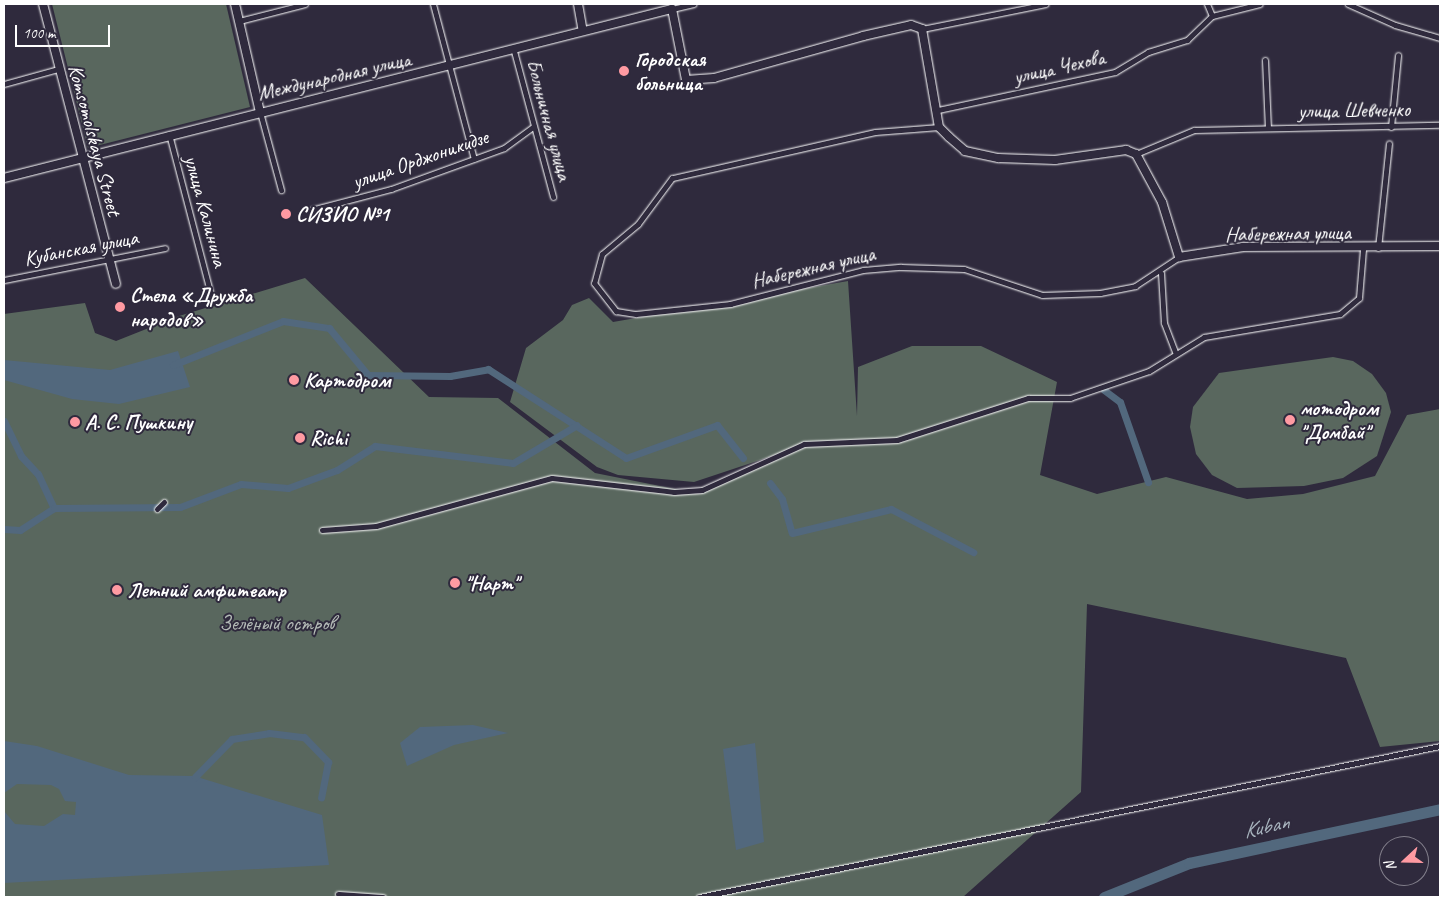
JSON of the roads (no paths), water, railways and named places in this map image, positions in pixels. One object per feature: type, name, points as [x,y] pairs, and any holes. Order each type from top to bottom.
[{"type":"street","name":"Komsomolskaya Street","points":[[43,4],[58,69],[116,284]]},
{"type":"street","points":[[235,4],[260,112],[281,190]]},
{"type":"street","points":[[239,21],[305,4]]},
{"type":"street","points":[[434,4],[474,159]]},
{"type":"street","points":[[578,4],[583,31]]},
{"type":"street","name":"Международная улица","points":[[4,178],[81,156],[514,51],[583,31],[693,4]]},
{"type":"street","points":[[672,9],[686,80],[714,78],[863,36],[911,26],[922,29],[1046,4]]},
{"type":"street","points":[[1207,4],[1212,16]]},
{"type":"street","name":"улица Чехова","points":[[938,110],[1115,72],[1148,52],[1187,40],[1212,16],[1260,4]]},
{"type":"street","points":[[1348,4],[1395,25],[1440,38]]},
{"type":"street","points":[[922,29],[940,127],[965,151],[998,158],[1055,160],[1126,150],[1136,154],[1162,202],[1180,257]]},
{"type":"street","name":"Больничная улица","points":[[514,51],[553,197]]},
{"type":"street","points":[[1391,127],[1398,55]]},
{"type":"street","name":"улица Шевченко","points":[[1265,60],[1268,128]]},
{"type":"street","points":[[4,84],[58,69]]},
{"type":"street","name":"улица Шевченко","points":[[1136,154],[1194,130],[1440,125]]},
{"type":"street","name":"улица Орджоникидзе","points":[[311,210],[391,189],[504,148],[533,127]]},
{"type":"street","name":"Набережная улица","points":[[940,127],[876,132],[672,178],[638,224],[602,254],[593,274],[604,299],[616,311],[636,314],[730,304],[863,270],[901,267],[964,270],[1042,294],[1100,294],[1135,286],[1160,273],[1180,257],[1243,247],[1378,249],[1440,246]]},
{"type":"street","name":"улица Калинина","points":[[169,134],[211,295]]},
{"type":"street","points":[[1378,249],[1389,144]]},
{"type":"street","name":"Кубанская улица","points":[[4,280],[165,248]]},
{"type":"street","name":"Набережная улица","points":[[322,530],[376,526],[552,478],[674,492],[702,490],[804,444],[897,440],[1028,398],[1070,398],[1149,371],[1176,352],[1226,330],[1340,314],[1359,298],[1363,249]]},
{"type":"street","points":[[1160,273],[1164,323],[1176,352]]},
{"type":"street","points":[[157,509],[164,502]]},
{"type":"street","points":[[699,897],[1440,746]]},
{"type":"street","points":[[338,894],[383,897]]},
{"type":"water","points":[[178,351],[190,387],[119,404],[72,399],[4,380],[4,360],[110,370]]},
{"type":"water","points":[[473,725],[508,733],[454,745],[407,766],[400,743],[420,727]]},
{"type":"water","points":[[4,741],[37,746],[129,775],[194,776],[322,815],[329,865],[4,883],[4,811],[15,824],[44,826],[63,814],[75,815],[76,802],[65,801],[59,789],[51,785],[17,784],[4,793]]},
{"type":"water","points":[[755,743],[764,842],[736,850],[723,749]]},
{"type":"waterway","points":[[173,365],[283,321],[329,328],[368,375],[450,376],[488,369],[626,458],[717,425],[743,458]]},
{"type":"waterway","points":[[1104,390],[1120,402],[1148,482]]},
{"type":"waterway","points":[[4,421],[21,456],[38,474],[54,508]]},
{"type":"waterway","points":[[4,529],[20,530],[54,508],[180,507],[241,484],[288,488],[337,470],[375,446],[513,463],[577,425]]},
{"type":"waterway","points":[[770,483],[782,499],[792,533],[891,509],[973,552]]},
{"type":"waterway","points":[[195,777],[232,739],[269,733],[304,737],[328,762],[321,797]]},
{"type":"waterway","name":"Kuban","points":[[1104,897],[1189,863],[1440,809]]},
{"type":"place","name":"Городская больница","points":[[624,71]]},
{"type":"place","name":"СИЗИО №1","points":[[286,214]]},
{"type":"place","name":"Стела «Дружба народов»","points":[[120,307]]},
{"type":"place","name":"Картодром","points":[[294,380]]},
{"type":"place","name":"мотодром \"Домбай\"","points":[[1290,420]]},
{"type":"place","name":"А. С. Пушкину","points":[[75,422]]},
{"type":"place","name":"Richi","points":[[300,438]]},
{"type":"place","name":"\"Нарт\"","points":[[455,583]]},
{"type":"place","name":"Летний амфитеатр","points":[[117,590]]},
{"type":"park label","name":"Зелёный остров","points":[[277,623]]}]
